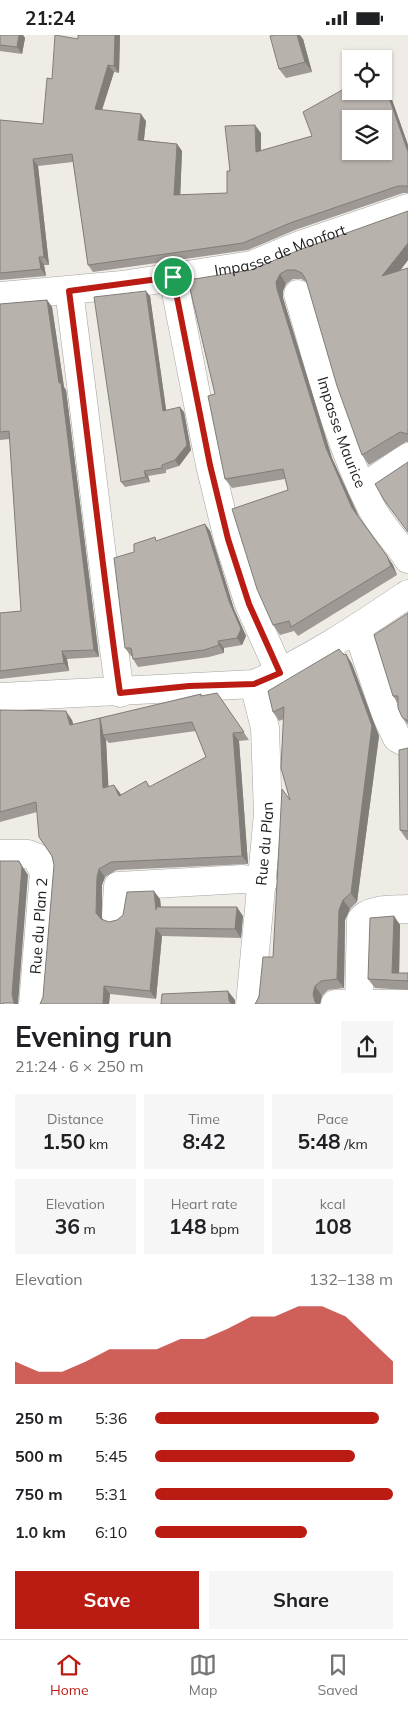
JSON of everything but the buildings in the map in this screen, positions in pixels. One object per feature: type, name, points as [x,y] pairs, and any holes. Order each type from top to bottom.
[{"type":"street","name":"Impasse de Monfort","points":[[0,296],[69,291],[252,265],[300,245],[408,208]]},
{"type":"street","points":[[173,277],[210,465],[228,539],[249,604],[280,673]]},
{"type":"street","points":[[69,291],[101,557],[120,693]]},
{"type":"street","name":"Impasse Maurice","points":[[298,294],[342,437],[369,505],[408,559]]},
{"type":"street","points":[[362,488],[408,457]]},
{"type":"street","points":[[0,697],[120,693],[189,686],[254,684],[280,673],[358,629],[408,594]]},
{"type":"street","points":[[358,629],[386,715],[397,737],[408,744]]},
{"type":"street","name":"Rue du Plan","points":[[250,1004],[268,814],[265,728],[254,684]]},
{"type":"street","name":"Rue du Plan 2","points":[[0,854],[28,854],[36,857],[44,872],[33,1004]]},
{"type":"street","points":[[116,915],[118,886],[242,879],[263,882]]},
{"type":"street","points":[[359,1004],[361,920],[364,915],[372,912],[408,909]]},
{"type":"street","points":[[335,1004],[408,1004]]},
{"type":"route","points":[[173,277],[199,401],[210,465],[228,539],[249,604],[280,673],[254,684],[189,686],[120,693],[101,557],[69,291],[173,277]]}]
